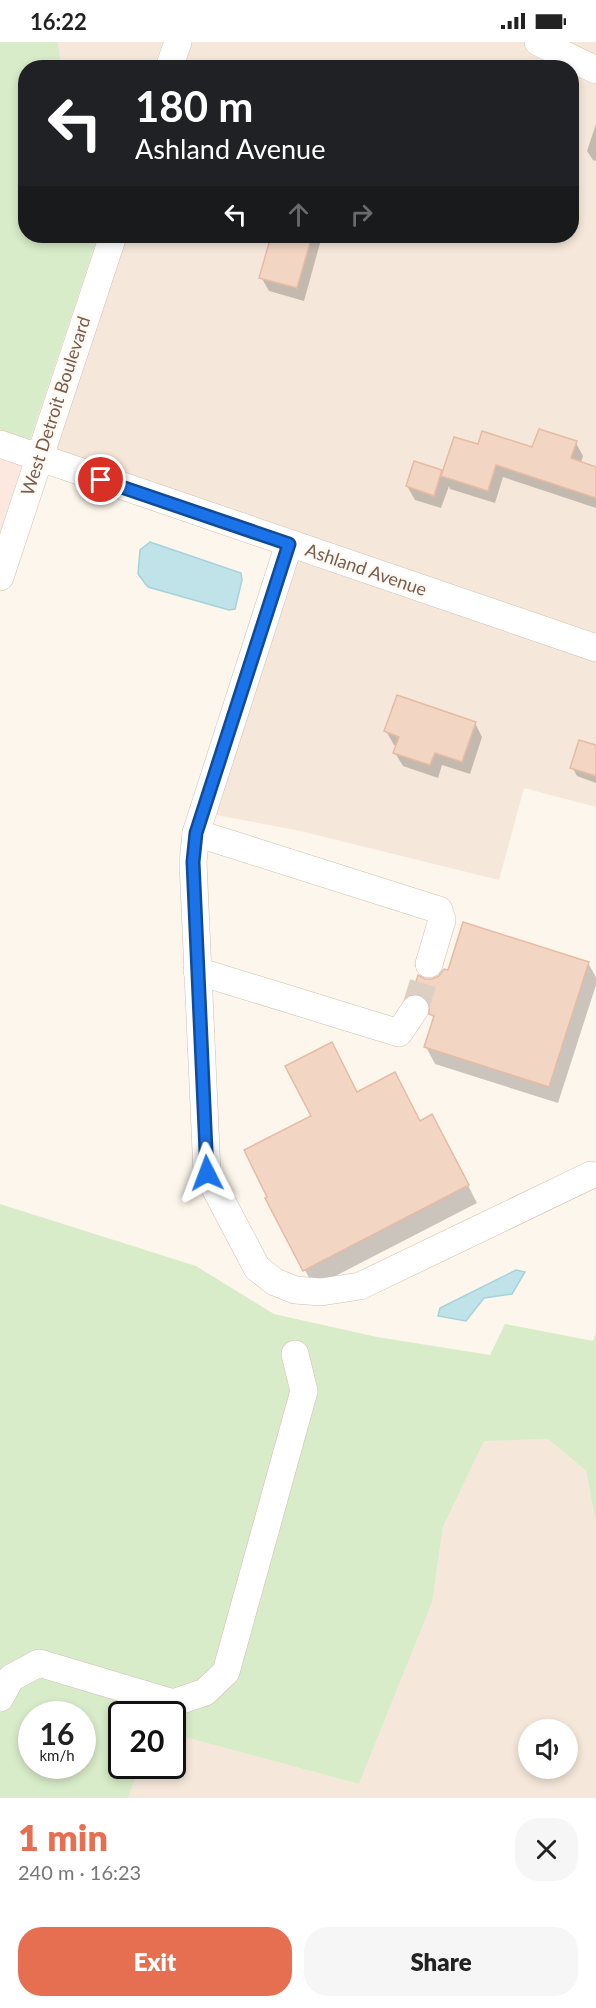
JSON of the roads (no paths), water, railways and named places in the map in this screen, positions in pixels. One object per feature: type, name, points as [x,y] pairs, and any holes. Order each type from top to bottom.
[{"type":"street","points":[[172,60],[178,42]]},
{"type":"street","points":[[538,42],[575,60]]},
{"type":"street","points":[[579,62],[596,70]]},
{"type":"street","name":"West Detroit Boulevard","points":[[0,577],[111,243]]},
{"type":"street","name":"Ashland Avenue","points":[[0,444],[38,459],[596,648]]},
{"type":"street","points":[[289,544],[196,833],[193,862],[207,1173],[257,1268],[274,1282],[295,1290],[321,1292],[360,1286],[591,1175]]},
{"type":"street","points":[[196,833],[440,910],[442,920],[429,964]]},
{"type":"street","points":[[197,971],[399,1033],[415,1010]]},
{"type":"street","points":[[0,1698],[11,1678],[39,1663],[173,1703],[205,1692],[226,1672],[304,1390],[295,1354]]},
{"type":"water","points":[[150,542],[241,573],[242,580],[235,609],[229,610],[148,587],[138,574],[140,550]]},
{"type":"water","points":[[516,1270],[525,1272],[512,1294],[484,1298],[466,1321],[438,1316],[440,1308]]},
{"type":"tunnel","points":[[415,1009],[429,964]]}]
